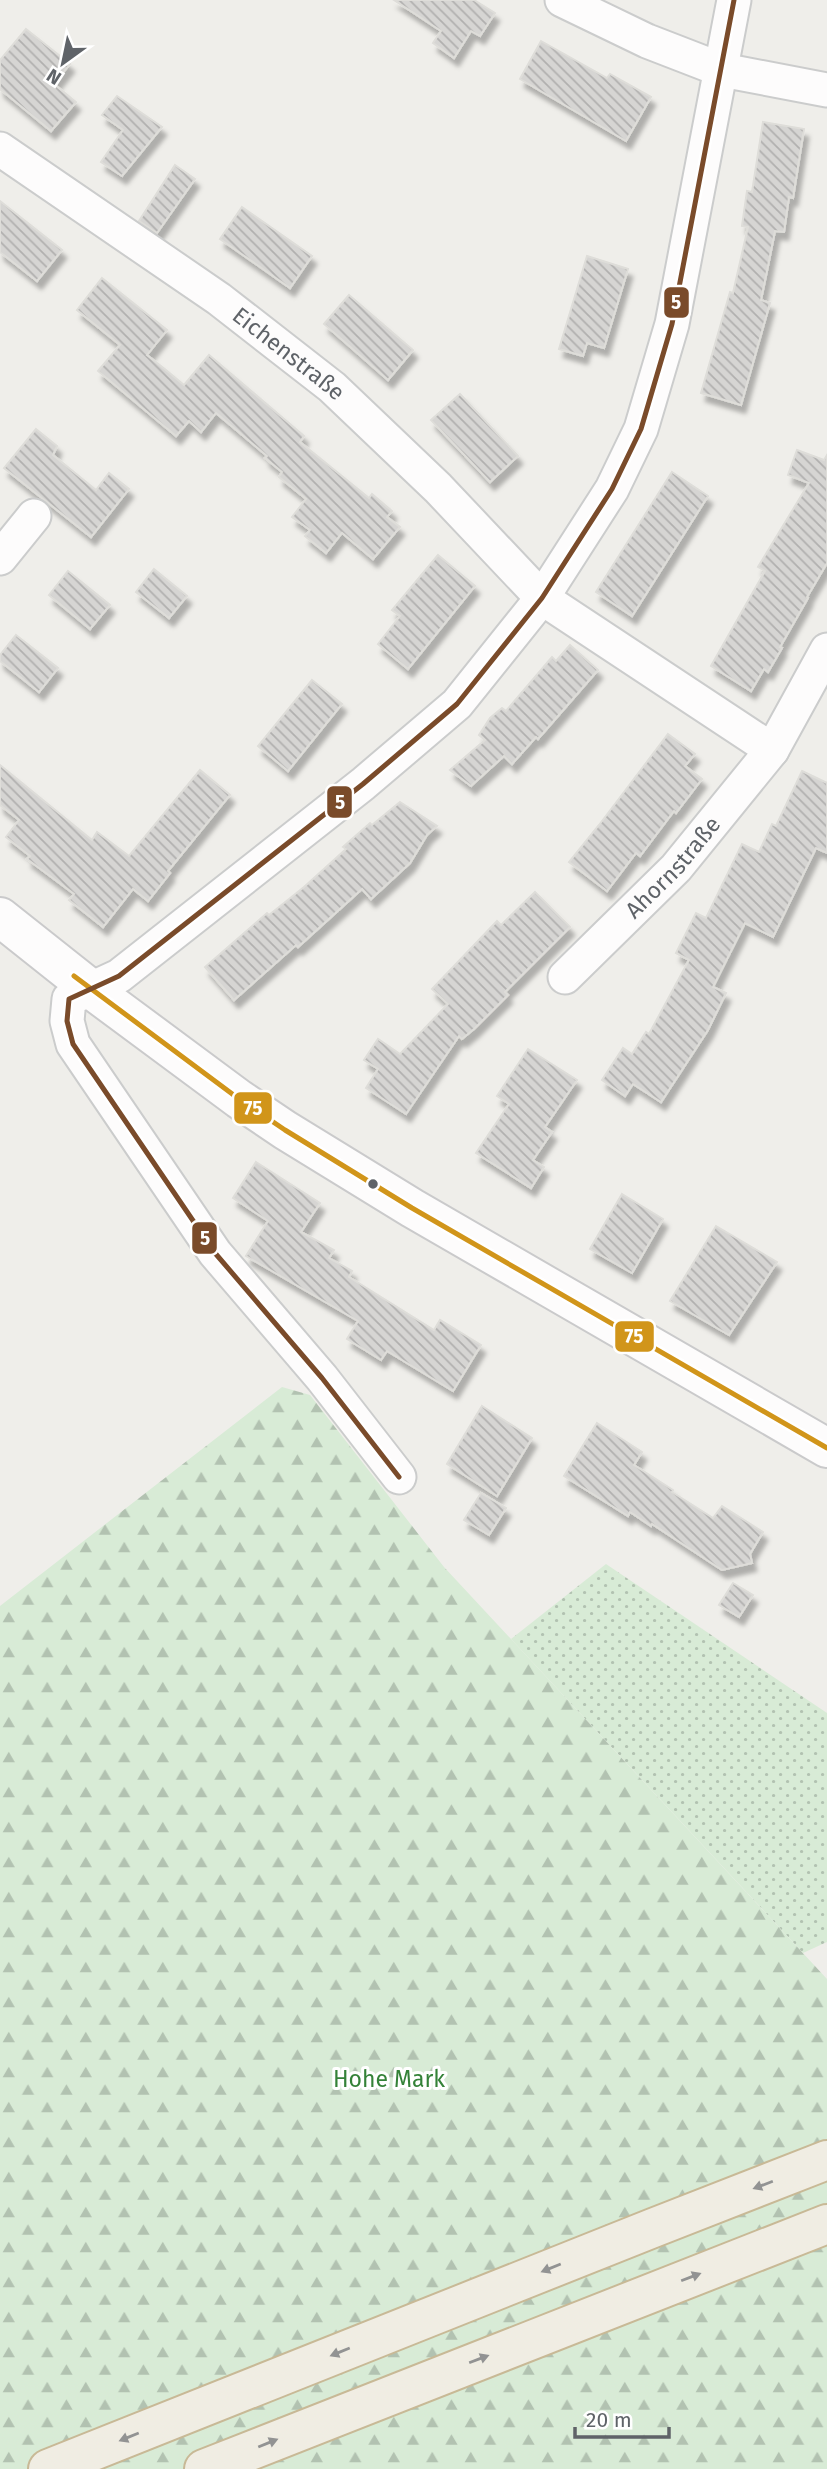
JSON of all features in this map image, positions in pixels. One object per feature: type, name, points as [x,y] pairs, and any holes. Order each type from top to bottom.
[{"type":"highway","points":[[48,2469],[827,2161]]},
{"type":"highway","points":[[204,2469],[827,2224]]},
{"type":"street","points":[[562,0],[646,41],[722,70],[827,90]]},
{"type":"street","points":[[400,1477],[322,1378],[215,1253],[73,1044],[67,1021],[69,999],[119,976],[363,784],[457,704],[542,598],[612,489],[641,429],[673,324],[734,0]]},
{"type":"street","name":"Eichenstraße","points":[[0,149],[219,299],[332,387],[438,488],[542,598]]},
{"type":"street","points":[[0,558],[34,516]]},
{"type":"street","points":[[542,598],[772,750]]},
{"type":"street","name":"Ahornstraße","points":[[565,976],[676,868],[772,750],[827,650]]},
{"type":"street","points":[[0,916],[92,990],[285,1130],[412,1208],[827,1448]]},
{"type":"green space","name":"Hohe Mark","points":[[282,1387],[310,1395],[444,1567],[827,1979],[827,2469],[0,2469],[0,1606]]},
{"type":"green space","points":[[606,1564],[827,1713],[827,1942],[803,1953],[511,1639]]},
{"type":"building","points":[[394,0],[474,0],[495,13],[480,36],[471,31],[454,58],[433,43],[441,31]]},
{"type":"building","points":[[26,29],[70,64],[54,84],[76,102],[51,131],[0,89],[0,60]]},
{"type":"building","points":[[541,41],[607,78],[610,74],[651,97],[626,141],[520,79]]},
{"type":"building","points":[[117,96],[162,127],[122,176],[101,162],[123,130],[102,115]]},
{"type":"building","points":[[763,122],[804,129],[793,198],[789,197],[784,232],[775,231],[761,300],[770,303],[741,405],[701,393],[730,292],[733,293],[748,227],[742,226],[747,191],[752,192]]},
{"type":"building","points":[[175,165],[195,179],[157,233],[139,221]]},
{"type":"building","points":[[0,201],[62,250],[37,281],[0,252]]},
{"type":"building","points":[[242,207],[312,256],[290,288],[220,239]]},
{"type":"building","points":[[587,256],[628,269],[604,348],[587,343],[583,356],[559,349]]},
{"type":"building","points":[[102,278],[167,330],[147,355],[184,385],[209,355],[304,436],[300,442],[369,498],[372,494],[392,511],[387,517],[400,527],[373,559],[342,533],[326,553],[305,536],[310,530],[292,517],[306,499],[279,477],[282,472],[265,458],[267,456],[216,413],[201,432],[189,421],[176,436],[98,371],[120,345],[77,310]]},
{"type":"building","points":[[349,295],[413,350],[388,380],[324,324]]},
{"type":"building","points":[[460,394],[518,456],[490,482],[431,420]]},
{"type":"building","points":[[36,429],[57,446],[53,455],[96,490],[109,473],[129,489],[91,537],[4,468]]},
{"type":"building","points":[[797,450],[824,460],[827,455],[827,563],[768,672],[764,669],[751,691],[711,666],[765,571],[758,567],[809,483],[788,475]]},
{"type":"building","points":[[672,472],[708,496],[632,616],[596,592]]},
{"type":"building","points":[[438,555],[475,586],[408,669],[378,644],[400,616],[392,610]]},
{"type":"building","points":[[154,569],[187,596],[169,618],[136,592]]},
{"type":"building","points":[[68,571],[110,605],[90,629],[49,595]]},
{"type":"building","points":[[16,635],[58,668],[39,692],[0,661],[0,655]]},
{"type":"building","points":[[570,645],[598,670],[538,739],[536,737],[512,764],[504,756],[471,786],[450,770],[485,740],[479,735],[490,718],[502,708],[506,711],[552,657],[556,661]]},
{"type":"building","points":[[312,680],[342,704],[288,771],[258,746]]},
{"type":"building","points":[[668,734],[695,754],[685,766],[702,779],[640,856],[636,853],[607,891],[569,862]]},
{"type":"building","points":[[0,765],[92,840],[97,832],[129,856],[200,770],[230,795],[168,871],[170,873],[148,901],[133,889],[103,927],[69,900],[74,894],[27,859],[30,856],[6,837],[19,820],[0,805]]},
{"type":"building","points":[[802,771],[827,783],[827,853],[816,848],[773,937],[745,923],[713,987],[726,993],[708,1030],[661,1102],[633,1084],[625,1096],[602,1080],[623,1048],[632,1054],[646,1032],[649,1034],[689,960],[676,953],[696,913],[706,918],[742,844],[759,852],[772,824],[776,826]]},
{"type":"building","points":[[400,802],[437,826],[427,835],[410,863],[371,899],[362,889],[234,1000],[205,967],[267,913],[269,915],[304,887],[370,823],[372,825]]},
{"type":"building","points":[[535,892],[570,927],[505,992],[508,995],[474,1029],[462,1039],[459,1036],[406,1114],[366,1088],[378,1069],[364,1060],[378,1039],[400,1054],[448,1004],[432,989],[497,921],[501,925]]},
{"type":"building","points":[[528,1049],[577,1080],[545,1127],[552,1132],[533,1160],[544,1167],[531,1188],[476,1153],[509,1104],[497,1096]]},
{"type":"building","points":[[256,1162],[320,1203],[301,1232],[334,1250],[329,1258],[352,1271],[349,1277],[434,1330],[440,1320],[481,1345],[453,1391],[387,1351],[381,1360],[347,1339],[358,1321],[246,1256],[268,1221],[233,1198]]},
{"type":"building","points":[[622,1194],[663,1219],[632,1273],[590,1249]]},
{"type":"building","points":[[716,1226],[777,1262],[729,1335],[670,1301]]},
{"type":"building","points":[[482,1406],[532,1438],[497,1496],[447,1464]]},
{"type":"building","points":[[597,1423],[642,1452],[634,1465],[673,1490],[672,1492],[713,1518],[722,1506],[763,1532],[750,1554],[752,1563],[722,1570],[652,1524],[651,1526],[630,1512],[628,1516],[564,1476]]},
{"type":"building","points":[[481,1493],[506,1508],[489,1535],[464,1520]]},
{"type":"building","points":[[733,1583],[753,1595],[739,1617],[719,1605]]},
{"type":"transit line","name":"5","points":[[399,1477],[322,1378],[215,1253],[73,1044],[67,1021],[69,999],[119,976],[363,784],[457,704],[542,598],[612,489],[641,429],[672,324],[734,0]]},
{"type":"transit line","name":"75","points":[[74,976],[285,1130],[412,1208],[827,1448]]}]
